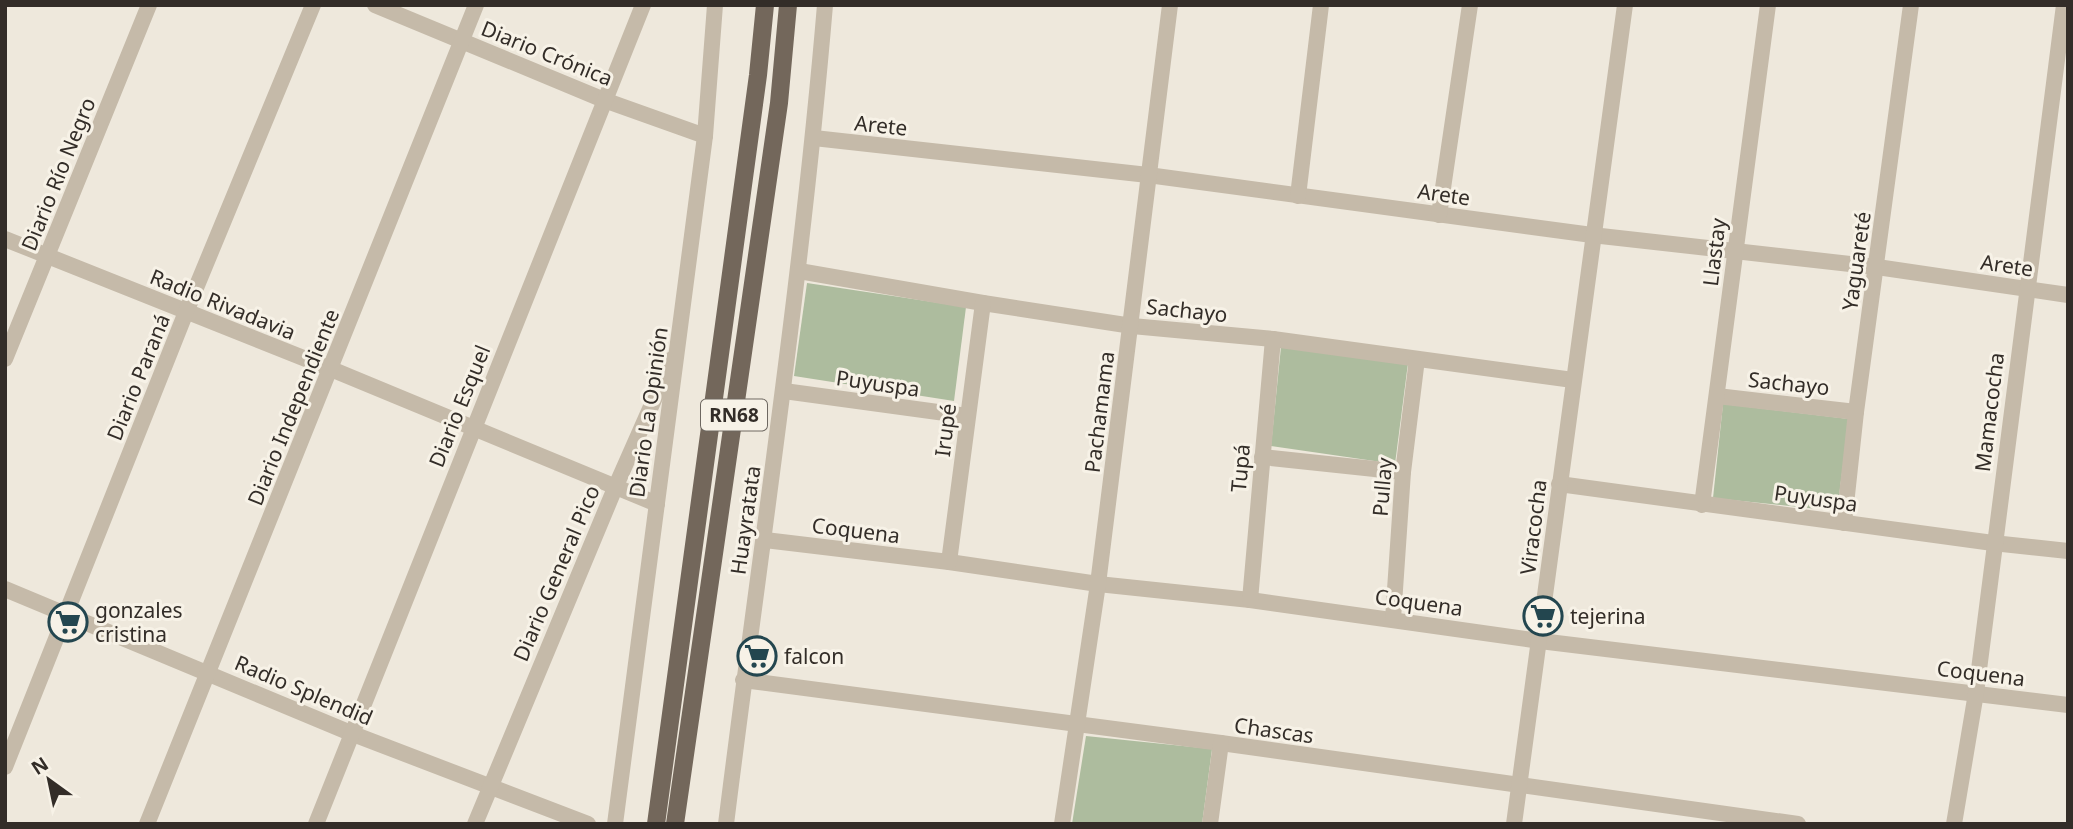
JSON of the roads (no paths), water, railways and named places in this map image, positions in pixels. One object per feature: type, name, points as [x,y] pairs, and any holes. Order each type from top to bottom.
[{"type":"main road","name":"RN68","points":[[656,824],[758,75],[765,5]]},
{"type":"main road","name":"RN68","points":[[675,824],[779,103],[788,5]]},
{"type":"street","name":"Diario Río Negro","points":[[5,359],[149,5]]},
{"type":"street","name":"Diario Paraná","points":[[5,766],[186,312],[313,5]]},
{"type":"street","name":"Diario Crónica","points":[[375,5],[604,100],[705,136]]},
{"type":"street","name":"Diario Independiente","points":[[147,824],[476,5]]},
{"type":"street","name":"Diario Esquel","points":[[316,824],[643,5]]},
{"type":"street","name":"Diario La Opinión","points":[[615,824],[680,341],[705,136],[715,5]]},
{"type":"street","name":"Huayratata","points":[[731,823],[743,681],[765,540],[799,271],[825,5]]},
{"type":"street","name":"Pachamama","points":[[1062,824],[1098,584],[1170,5]]},
{"type":"street","points":[[1298,196],[1321,5]]},
{"type":"street","points":[[1439,215],[1470,5]]},
{"type":"street","name":"Viracocha","points":[[1514,824],[1625,5]]},
{"type":"street","name":"Llastay","points":[[1702,505],[1768,5]]},
{"type":"street","name":"Yaguareté","points":[[1844,523],[1856,412],[1911,5]]},
{"type":"street","name":"Mamacocha","points":[[1954,824],[1976,693],[1993,543],[2064,5]]},
{"type":"street","name":"Arete","points":[[814,138],[1148,175],[1592,235],[1877,267],[2068,295]]},
{"type":"street","name":"Radio Rivadavia","points":[[5,239],[331,369],[657,504]]},
{"type":"street","name":"Sachayo","points":[[799,271],[1132,326],[1273,339],[1573,380]]},
{"type":"street","name":"Irupé","points":[[949,562],[983,303]]},
{"type":"street","name":"Tupá","points":[[1250,600],[1273,339]]},
{"type":"street","name":"Diario General Pico","points":[[475,824],[615,488],[680,341]]},
{"type":"street","name":"Pullay","points":[[1393,619],[1403,472],[1417,359]]},
{"type":"street","name":"Puyuspa","points":[[784,391],[967,416]]},
{"type":"street","name":"Sachayo","points":[[1717,396],[1856,412]]},
{"type":"street","points":[[1262,457],[1403,472]]},
{"type":"street","name":"Puyuspa","points":[[1559,484],[1702,505],[2068,551]]},
{"type":"street","name":"Coquena","points":[[765,540],[949,562],[1098,584],[1250,600],[1540,641],[2068,705]]},
{"type":"street","name":"Radio Splendid","points":[[5,590],[353,734],[588,824]]},
{"type":"street","name":"Chascas","points":[[743,681],[1221,743],[1798,824]]},
{"type":"street","points":[[1210,824],[1221,743]]},
{"type":"street","points":[[650,824],[660,799]]},
{"type":"street","points":[[1659,824],[1661,806]]},
{"type":"place","name":"tejerina","points":[[1543,616]]},
{"type":"place","name":"gonzales cristina","points":[[68,622]]},
{"type":"place","name":"falcon","points":[[757,656]]}]
